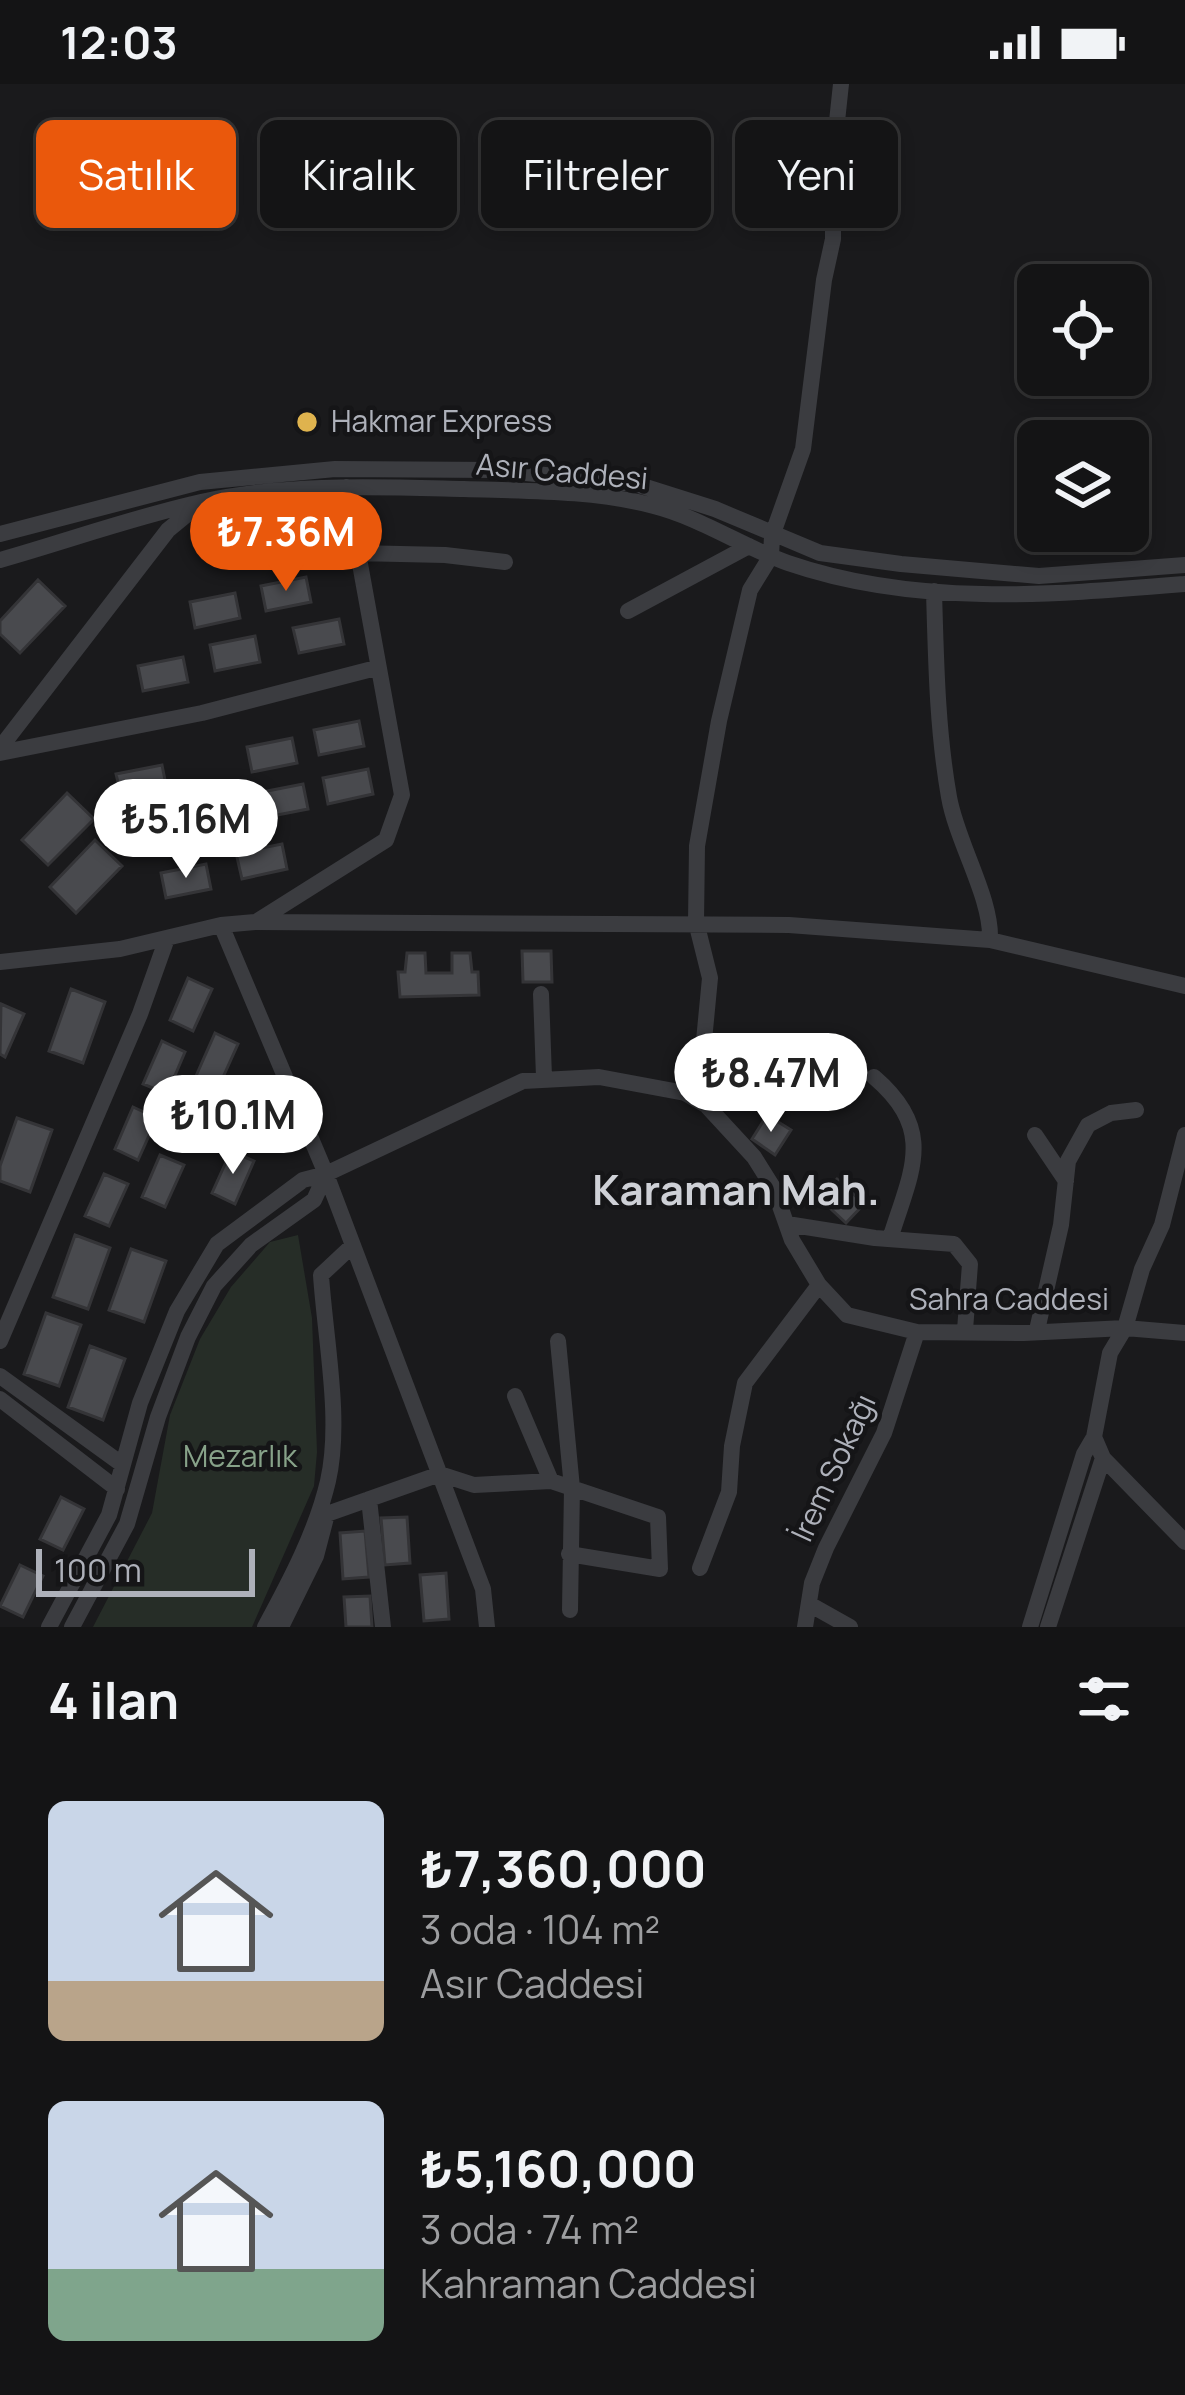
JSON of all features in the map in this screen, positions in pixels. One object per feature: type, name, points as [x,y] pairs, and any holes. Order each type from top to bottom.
[{"type":"street","points":[[49,1627],[110,1515],[140,1403],[177,1311],[217,1244],[303,1180],[326,1174],[523,1081],[599,1077],[686,1093],[703,1051],[710,978],[696,922],[697,846],[719,721],[750,590],[771,556],[772,536],[803,449],[832,239],[833,159],[841,84]]},
{"type":"street","name":"Asır Caddesi","points":[[0,534],[200,482],[358,469],[496,470],[636,484],[715,509],[820,553],[1039,576],[1185,565]]},
{"type":"street","points":[[255,922],[386,840],[402,795],[346,487]]},
{"type":"street","name":"Asır Caddesi","points":[[0,560],[201,502],[346,487],[567,493],[656,506],[771,556],[872,585],[1058,595],[1185,584]]},
{"type":"street","points":[[0,751],[168,530],[201,502]]},
{"type":"street","points":[[628,610],[749,546]]},
{"type":"street","points":[[356,553],[506,562]]},
{"type":"street","points":[[934,591],[937,691],[949,798],[961,848],[991,925],[990,940]]},
{"type":"street","points":[[0,751],[202,712],[376,668]]},
{"type":"street","points":[[0,962],[166,941],[220,925],[255,922],[696,922],[990,940],[1185,986]]},
{"type":"street","points":[[220,925],[326,1174],[482,1589],[487,1627]]},
{"type":"street","points":[[0,1342],[140,1014],[166,941]]},
{"type":"street","points":[[541,994],[544,1077]]},
{"type":"street","points":[[874,1077],[898,1098],[917,1142],[890,1239]]},
{"type":"street","name":"Sahra Caddesi","points":[[686,1093],[706,1105],[754,1157],[819,1285],[847,1315],[917,1332],[1125,1328],[1185,1333]]},
{"type":"street","points":[[1037,1330],[1061,1225],[1068,1161],[1088,1125],[1111,1113],[1136,1110]]},
{"type":"street","points":[[1035,1135],[1067,1182]]},
{"type":"street","points":[[1030,1627],[1084,1454],[1094,1437],[1110,1353],[1125,1328],[1142,1269],[1162,1225],[1185,1136]]},
{"type":"street","points":[[72,1627],[127,1524],[158,1418],[188,1337],[214,1286],[251,1245],[314,1200],[326,1174]]},
{"type":"street","points":[[787,1224],[954,1244],[970,1264],[965,1330]]},
{"type":"street","points":[[265,1627],[293,1575],[329,1477],[333,1430],[321,1276],[352,1246]]},
{"type":"street","points":[[700,1568],[729,1492],[732,1446],[745,1383],[819,1285]]},
{"type":"street","name":"İrem Sokağı","points":[[805,1627],[812,1583],[884,1433],[917,1332]]},
{"type":"street","points":[[558,1341],[572,1488],[570,1610]]},
{"type":"street","points":[[0,1376],[123,1465]]},
{"type":"street","points":[[515,1396],[551,1481]]},
{"type":"street","points":[[0,1400],[116,1489]]},
{"type":"street","points":[[1094,1437],[1103,1458],[1185,1542]]},
{"type":"street","points":[[1048,1627],[1103,1458]]},
{"type":"street","points":[[281,1627],[316,1556],[327,1514],[440,1474],[474,1485],[551,1481],[658,1517],[660,1568],[569,1554]]},
{"type":"street","points":[[369,1499],[383,1627]]},
{"type":"street","points":[[809,1604],[850,1627]]},
{"type":"green space","name":"Mezarlık","points":[[298,1235],[312,1318],[314,1486],[252,1627],[93,1627],[152,1513],[170,1415],[200,1339],[231,1287],[270,1242]]},
{"type":"building","points":[[291,527],[296,552],[250,561],[245,536]]},
{"type":"building","points":[[306,577],[311,602],[266,611],[261,586]]},
{"type":"building","points":[[38,580],[65,606],[20,653],[0,634],[0,621]]},
{"type":"building","points":[[235,593],[240,618],[195,628],[190,602]]},
{"type":"building","points":[[339,619],[344,644],[299,653],[293,628]]},
{"type":"building","points":[[255,636],[260,662],[215,671],[210,645]]},
{"type":"building","points":[[183,657],[188,682],[143,691],[138,666]]},
{"type":"building","points":[[359,721],[364,746],[319,755],[314,730]]},
{"type":"building","points":[[292,738],[297,763],[252,772],[247,747]]},
{"type":"building","points":[[162,765],[167,790],[122,799],[116,774]]},
{"type":"building","points":[[368,769],[373,794],[328,804],[323,778]]},
{"type":"building","points":[[303,784],[308,809],[262,818],[257,793]]},
{"type":"building","points":[[67,793],[94,819],[48,865],[22,840]]},
{"type":"building","points":[[240,796],[244,821],[199,830],[194,805]]},
{"type":"building","points":[[170,809],[175,835],[130,844],[125,819]]},
{"type":"building","points":[[95,840],[122,866],[76,913],[50,887]]},
{"type":"building","points":[[282,844],[287,869],[242,879],[236,853]]},
{"type":"building","points":[[206,864],[211,889],[166,898],[161,873]]},
{"type":"building","points":[[522,951],[551,951],[552,982],[523,982]]},
{"type":"building","points":[[407,953],[425,953],[426,973],[452,973],[452,953],[470,953],[472,972],[478,972],[479,995],[400,997],[398,972],[405,972]]},
{"type":"building","points":[[188,978],[212,989],[193,1031],[170,1020]]},
{"type":"building","points":[[71,989],[105,1002],[83,1063],[49,1051]]},
{"type":"building","points":[[1,1004],[24,1014],[5,1057],[0,1054]]},
{"type":"building","points":[[215,1033],[238,1044],[219,1086],[196,1076]]},
{"type":"building","points":[[162,1041],[185,1052],[167,1094],[143,1084]]},
{"type":"building","points":[[190,1094],[213,1104],[194,1147],[171,1136]]},
{"type":"building","points":[[133,1107],[157,1118],[138,1160],[115,1149]]},
{"type":"building","points":[[767,1115],[791,1130],[775,1155],[752,1139]]},
{"type":"building","points":[[17,1118],[52,1130],[30,1192],[0,1181],[0,1166]]},
{"type":"building","points":[[231,1151],[254,1161],[235,1204],[212,1193]]},
{"type":"building","points":[[160,1155],[184,1165],[165,1207],[142,1197]]},
{"type":"building","points":[[104,1174],[128,1184],[109,1226],[85,1216]]},
{"type":"building","points":[[837,1179],[864,1204],[846,1223],[819,1198]]},
{"type":"building","points":[[75,1235],[110,1248],[88,1309],[53,1297]]},
{"type":"building","points":[[131,1249],[166,1261],[144,1322],[109,1310]]},
{"type":"building","points":[[46,1313],[81,1325],[59,1386],[24,1374]]},
{"type":"building","points":[[90,1346],[125,1359],[103,1420],[68,1407]]},
{"type":"building","points":[[61,1497],[84,1509],[63,1550],[40,1539]]},
{"type":"building","points":[[407,1517],[410,1563],[385,1565],[381,1518]]},
{"type":"building","points":[[365,1531],[369,1577],[343,1579],[340,1533]]},
{"type":"building","points":[[20,1565],[43,1576],[23,1617],[0,1606]]},
{"type":"building","points":[[446,1573],[449,1619],[424,1621],[420,1575]]},
{"type":"building","points":[[370,1596],[372,1627],[346,1627],[344,1597]]},
{"type":"place","name":"Hakmar Express","points":[[307,422]]},
{"type":"district","name":"Karaman Mah.","points":[[736,1190]]}]
